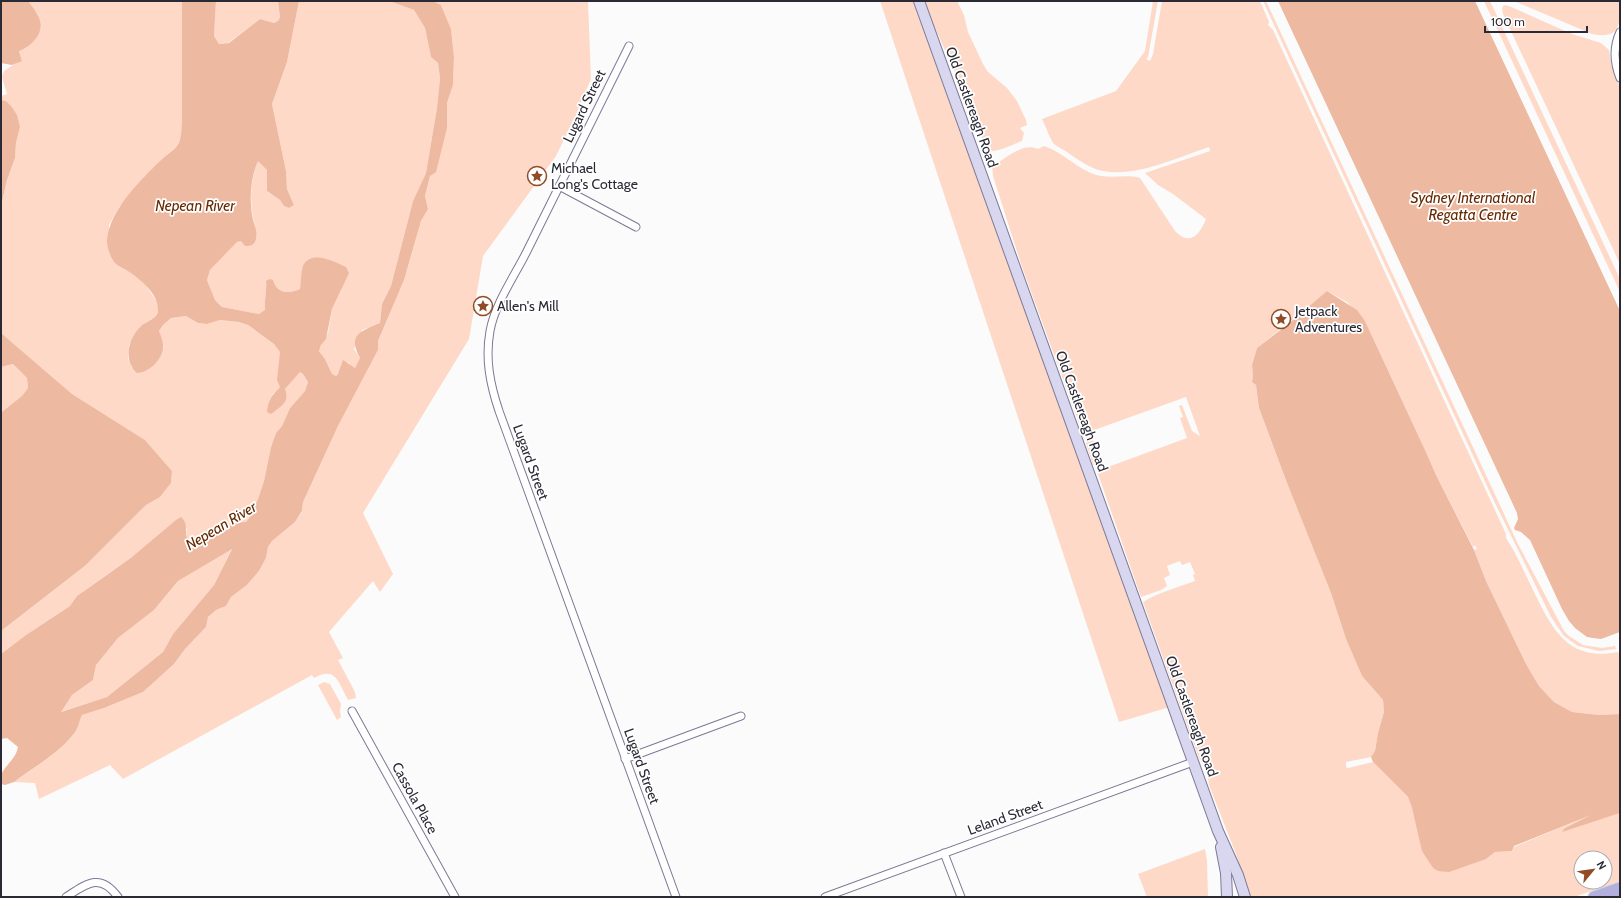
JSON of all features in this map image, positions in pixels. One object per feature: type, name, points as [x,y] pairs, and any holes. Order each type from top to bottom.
[{"type":"main road","points":[[1594,897],[1620,888]]},
{"type":"street","name":"Old Castlereagh Road","points":[[920,1],[1193,762],[1218,831],[1238,876],[1244,897]]},
{"type":"street","points":[[1620,32],[1615,45],[1614,53],[1620,78]]},
{"type":"street","name":"Lugard Street","points":[[629,46],[496,311],[490,330],[488,369],[499,411],[676,897]]},
{"type":"street","points":[[559,186],[636,227]]},
{"type":"street","name":"Cassola Place","points":[[352,711],[455,897]]},
{"type":"street","points":[[625,759],[741,716]]},
{"type":"street","name":"Leland Street","points":[[825,897],[1193,762]]},
{"type":"street","name":"Old Castlereagh Road","points":[[1218,831],[1226,873],[1228,897]]},
{"type":"street","points":[[944,853],[961,897]]},
{"type":"street","points":[[66,897],[87,884],[94,882],[108,886],[118,897]]},
{"type":"shaded area","points":[[28,1],[182,1],[181,138],[177,146],[162,159],[119,207],[109,225],[109,252],[116,264],[136,276],[145,284],[157,302],[159,310],[155,317],[140,327],[129,345],[128,358],[132,368],[164,348],[159,331],[163,325],[171,318],[186,316],[198,323],[207,324],[220,320],[239,322],[248,325],[274,344],[280,352],[280,387],[271,396],[285,389],[300,372],[308,382],[305,391],[290,408],[282,426],[276,433],[258,499],[250,517],[246,522],[232,525],[208,540],[196,543],[192,542],[186,536],[187,528],[132,557],[77,596],[70,606],[26,635],[1,654],[1,631],[86,565],[146,505],[160,497],[171,483],[172,471],[145,440],[72,394],[1,333],[1,206],[7,180],[15,158],[16,143],[20,127],[6,101],[1,100],[1,96],[7,94],[2,77],[4,71],[19,61],[22,61],[19,51],[38,15]]},
{"type":"shaded area","points":[[216,1],[278,1],[280,17],[278,21],[274,23],[260,19],[228,43],[219,44],[214,36]]},
{"type":"shaded area","points":[[299,1],[389,1],[414,10],[425,28],[431,57],[438,63],[440,78],[437,108],[426,173],[413,201],[391,286],[382,304],[380,323],[362,330],[354,349],[360,358],[355,368],[351,367],[348,362],[336,376],[332,374],[325,359],[319,351],[328,333],[332,309],[341,290],[303,266],[300,289],[292,292],[284,292],[277,288],[273,280],[266,282],[265,311],[259,314],[222,307],[215,300],[207,280],[210,270],[237,242],[257,236],[253,217],[251,189],[258,160],[267,170],[267,191],[280,200],[284,206],[289,208],[294,205],[287,189],[286,171],[272,104],[287,62]]},
{"type":"shaded area","points":[[433,1],[588,1],[591,79],[576,115],[556,156],[483,256],[469,339],[363,513],[393,574],[380,592],[373,581],[329,632],[343,658],[338,660],[355,692],[356,698],[348,700],[339,682],[332,675],[321,675],[314,678],[312,675],[123,779],[110,765],[39,799],[35,783],[14,782],[62,747],[76,730],[82,715],[104,708],[143,692],[174,664],[185,649],[206,627],[208,617],[216,610],[226,606],[231,597],[247,585],[259,571],[266,558],[268,547],[272,541],[295,522],[302,512],[303,502],[338,426],[378,350],[378,341],[404,280],[421,221],[428,209],[425,196],[430,176],[447,128],[447,103],[453,85],[454,57],[451,29],[441,5]]},
{"type":"shaded area","points":[[880,1],[914,1],[1170,707],[1119,722]]},
{"type":"shaded area","points":[[925,1],[957,1],[964,15],[968,32],[983,64],[988,72],[1007,88],[1017,101],[1026,120],[1027,125],[1020,128],[1024,133],[1022,141],[1000,150],[987,150],[964,92],[934,26]]},
{"type":"shaded area","points":[[1153,1],[1158,1],[1148,57],[1146,59],[1150,61],[1153,54],[1162,1],[1260,1],[1269,22],[1268,25],[1273,30],[1506,534],[1506,538],[1547,618],[1564,639],[1574,647],[1586,652],[1601,654],[1618,652],[1620,656],[1620,714],[1599,715],[1572,712],[1554,702],[1539,686],[1526,664],[1486,581],[1474,550],[1477,549],[1475,545],[1473,547],[1436,475],[1365,321],[1347,302],[1327,291],[1257,348],[1252,365],[1252,382],[1256,385],[1259,408],[1331,593],[1346,639],[1362,676],[1383,700],[1384,712],[1375,751],[1371,757],[1346,762],[1346,767],[1348,768],[1373,762],[1408,797],[1423,851],[1433,868],[1486,859],[1495,852],[1512,851],[1514,847],[1598,812],[1565,828],[1563,831],[1620,813],[1620,881],[1613,883],[1613,850],[1573,850],[1573,890],[1594,890],[1574,897],[1249,897],[1236,854],[1209,785],[1206,771],[1199,758],[1143,602],[1161,593],[1195,581],[1193,575],[1195,574],[1190,562],[1182,565],[1180,561],[1167,566],[1170,575],[1164,578],[1167,586],[1161,590],[1141,597],[1097,471],[1187,438],[1180,418],[1183,417],[1179,406],[1182,405],[1192,431],[1200,436],[1186,397],[1083,434],[1021,264],[993,176],[992,166],[1010,154],[1027,147],[1038,149],[1044,146],[1096,175],[1107,177],[1130,176],[1140,178],[1175,231],[1180,236],[1185,238],[1194,237],[1198,234],[1206,219],[1173,194],[1158,185],[1145,173],[1210,151],[1209,147],[1151,167],[1121,172],[1106,172],[1093,168],[1080,161],[1055,145],[1051,140],[1042,119],[1116,91],[1145,51]]},
{"type":"shaded area","points":[[1263,1],[1266,1],[1517,542],[1564,631],[1583,645],[1602,648],[1615,646],[1616,649],[1599,651],[1578,646],[1564,636],[1551,617],[1494,501]]},
{"type":"shaded area","points":[[1484,1],[1490,1],[1620,279],[1620,292]]},
{"type":"shaded area","points":[[1514,1],[1620,1],[1619,23],[1614,32],[1609,35],[1592,34]]},
{"type":"shaded area","points":[[1504,5],[1572,34],[1601,43],[1609,50],[1612,67],[1620,88],[1620,264],[1503,14],[1502,8]]},
{"type":"shaded area","points":[[13,364],[27,378],[28,388],[22,396],[1,414],[1,367]]},
{"type":"shaded area","points":[[1092,437],[1101,464],[1093,465],[1086,443]]},
{"type":"shaded area","points":[[232,548],[214,585],[173,634],[163,652],[107,697],[60,712],[72,695],[93,680],[96,665],[118,638],[154,610],[178,581]]},
{"type":"shaded area","points":[[324,682],[330,684],[341,704],[341,717],[337,720],[318,685]]},
{"type":"shaded area","points":[[1205,849],[1207,860],[1208,897],[1147,897],[1138,874]]},
{"type":"water","points":[[1,1],[28,1],[36,11],[41,26],[40,32],[32,43],[19,51],[22,61],[12,65],[1,63]]},
{"type":"water","name":"Nepean River","points":[[182,1],[216,1],[214,36],[219,44],[229,43],[260,19],[274,23],[278,21],[280,17],[278,1],[299,1],[287,62],[272,104],[286,171],[287,189],[294,205],[289,208],[284,206],[280,200],[267,191],[267,170],[258,161],[253,175],[251,190],[253,220],[257,233],[255,242],[254,244],[245,246],[241,241],[237,242],[210,270],[207,280],[215,300],[222,307],[259,314],[265,310],[266,281],[270,279],[273,280],[277,288],[280,290],[284,292],[292,292],[300,289],[303,266],[312,258],[323,258],[346,267],[349,273],[332,309],[326,339],[321,345],[319,351],[325,359],[332,374],[336,376],[343,360],[355,368],[360,358],[355,344],[358,335],[380,323],[382,304],[391,286],[413,201],[426,173],[437,108],[440,78],[438,63],[431,57],[425,28],[414,10],[389,1],[433,1],[441,5],[451,29],[454,57],[453,85],[447,103],[447,128],[436,172],[430,176],[425,196],[428,209],[421,221],[404,280],[378,341],[378,350],[338,426],[303,502],[302,511],[295,522],[272,541],[268,547],[266,558],[259,571],[247,585],[231,597],[226,606],[216,610],[208,617],[206,627],[185,649],[174,664],[143,692],[104,708],[82,715],[75,732],[62,747],[14,782],[5,785],[1,784],[1,775],[15,755],[18,747],[7,738],[1,739],[1,654],[26,635],[70,606],[77,596],[132,557],[181,517],[185,523],[186,536],[195,543],[208,540],[231,525],[246,522],[250,517],[258,499],[276,433],[282,426],[290,408],[305,391],[308,382],[300,372],[285,389],[286,398],[284,404],[271,414],[267,412],[271,398],[280,387],[277,380],[280,352],[274,344],[248,325],[239,322],[220,320],[207,324],[198,323],[186,316],[171,318],[163,325],[159,331],[163,342],[162,353],[157,362],[150,369],[137,373],[130,362],[129,350],[132,338],[140,327],[154,318],[158,312],[158,309],[155,297],[151,291],[136,277],[117,265],[112,259],[107,244],[109,229],[119,207],[135,187],[177,146],[181,137]],"holes":[[[232,549],[214,585],[173,634],[163,652],[107,697],[61,712],[72,695],[93,680],[96,665],[118,638],[154,610],[178,581]]]},
{"type":"water","name":"Sydney International Regatta Centre","points":[[1278,1],[1475,1],[1620,311],[1620,632],[1601,639],[1587,637],[1575,628],[1562,609],[1530,540],[1521,532],[1515,530],[1514,528],[1518,519],[1517,513]]},
{"type":"water","points":[[1,100],[6,101],[11,106],[17,115],[20,127],[16,143],[15,158],[7,180],[1,206]]},
{"type":"water","points":[[1327,291],[1357,310],[1365,321],[1436,475],[1474,550],[1486,581],[1526,664],[1539,686],[1554,702],[1572,712],[1599,715],[1620,714],[1620,813],[1562,832],[1565,828],[1591,815],[1514,846],[1512,851],[1495,852],[1486,859],[1449,872],[1438,871],[1433,868],[1422,851],[1408,797],[1373,762],[1371,757],[1375,751],[1384,712],[1383,700],[1362,676],[1346,639],[1331,593],[1259,408],[1256,385],[1252,382],[1252,365],[1257,348]]},
{"type":"water","points":[[1,333],[72,394],[145,440],[172,471],[171,483],[160,497],[146,505],[86,565],[1,631],[1,414],[22,396],[28,388],[27,378],[13,364],[1,367]]},
{"type":"place","name":"Michael Long's Cottage","points":[[537,176]]},
{"type":"place","name":"Allen's Mill","points":[[483,306]]},
{"type":"place","name":"Jetpack Adventures","points":[[1281,319]]}]
